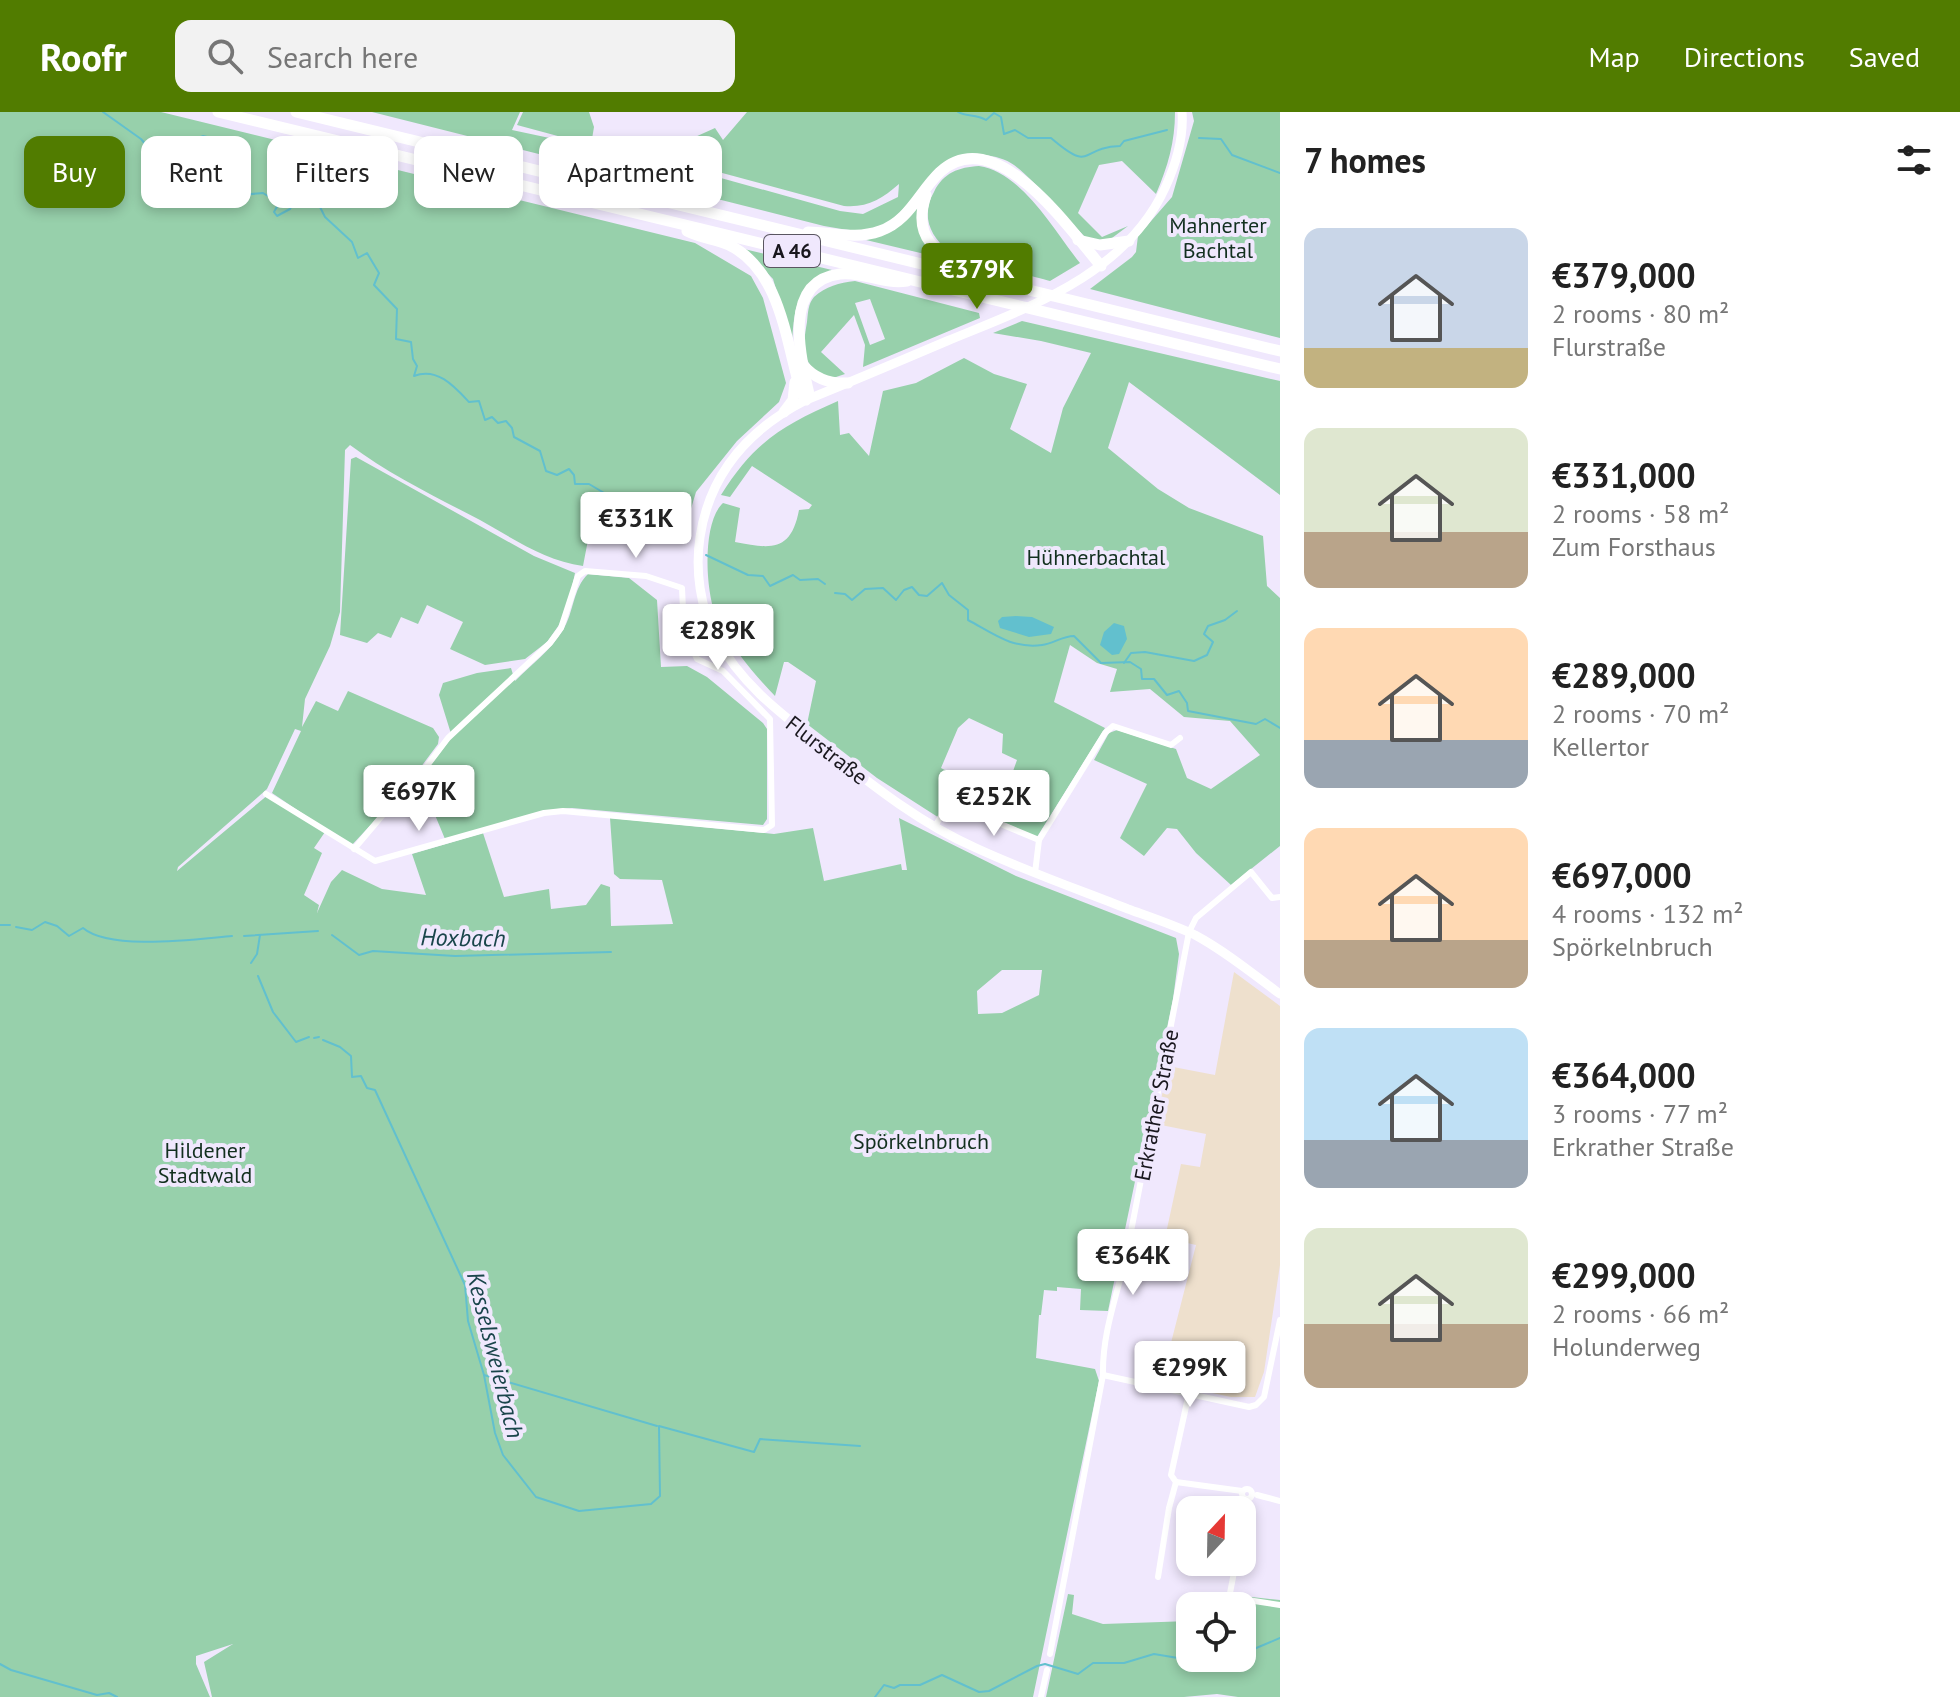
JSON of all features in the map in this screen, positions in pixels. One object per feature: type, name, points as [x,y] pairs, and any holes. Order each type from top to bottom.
[{"type":"highway","name":"A 46","points":[[218,112],[1280,369]]},
{"type":"highway","name":"A 46","points":[[296,112],[1280,351]]},
{"type":"highway","points":[[787,232],[824,232],[845,236],[884,230],[906,214],[942,170],[952,164],[978,159],[994,162],[1019,176],[1101,266]]},
{"type":"highway","points":[[928,187],[921,213],[927,238],[946,258],[992,279]]},
{"type":"highway","points":[[669,222],[699,237],[730,246],[755,266],[773,293],[808,400]]},
{"type":"highway","points":[[1078,240],[1100,245],[1129,241]]},
{"type":"highway","points":[[784,412],[795,391],[801,309],[805,297],[816,285],[840,274],[892,284],[914,280]]},
{"type":"highway","points":[[798,366],[818,378],[837,384],[848,383]]},
{"type":"main road","name":"Flurstraße","points":[[1182,112],[1181,143],[1171,176],[1151,215],[1129,241],[1101,266],[1073,284],[995,321],[808,400],[765,425],[744,444],[723,472],[706,509],[697,568],[715,636],[751,686],[770,705],[868,783],[977,849],[1189,932],[1280,994]]},
{"type":"street","points":[[266,794],[354,849],[375,861],[544,813],[563,811],[764,830],[771,828],[770,719],[723,671],[697,659],[684,631],[682,588],[646,576],[585,571],[578,576],[569,611],[550,643],[448,738],[410,788],[354,849]]},
{"type":"street","points":[[691,649],[715,636]]},
{"type":"street","points":[[1035,873],[1039,840],[1105,733],[1113,726],[1171,745],[1180,738]]},
{"type":"street","points":[[935,826],[943,813],[972,812],[1039,840]]},
{"type":"street","points":[[1189,932],[1196,918],[1251,872],[1272,898],[1280,897]]},
{"type":"street","name":"Erkrather Straße","points":[[1050,1654],[1103,1375],[1103,1339],[1119,1290],[1189,932]]},
{"type":"street","points":[[1103,1375],[1249,1407],[1256,1405],[1264,1397],[1280,1320]]},
{"type":"street","points":[[1189,1393],[1171,1475],[1176,1482],[1242,1491]]},
{"type":"street","points":[[1158,1577],[1176,1482]]},
{"type":"street","points":[[1257,1495],[1280,1501]]},
{"type":"street","points":[[1256,1601],[1280,1605]]},
{"type":"street","points":[[1041,1697],[1047,1670]]},
{"type":"shaded area","points":[[1234,972],[1280,1006],[1280,1265],[1264,1372],[1255,1397],[1231,1397],[1161,1382],[1196,1245],[1165,1238],[1181,1164],[1200,1167],[1206,1134],[1156,1124],[1168,1066],[1215,1075]]},
{"type":"green space","name":"Hildener Stadtwald","points":[[0,112],[161,112],[267,138],[267,208],[398,208],[398,170],[414,174],[414,208],[523,208],[523,201],[539,205],[539,208],[552,208],[695,243],[751,276],[763,298],[786,383],[779,402],[737,441],[696,492],[684,532],[622,516],[597,521],[588,540],[583,566],[543,554],[517,541],[397,476],[350,445],[345,450],[340,612],[330,646],[305,699],[302,727],[316,701],[338,711],[348,691],[433,728],[439,737],[438,744],[406,787],[351,846],[272,793],[301,731],[295,729],[267,789],[177,871],[269,794],[325,832],[314,848],[322,853],[304,895],[319,905],[317,913],[331,882],[342,870],[382,889],[426,895],[412,854],[483,833],[504,897],[549,889],[551,909],[586,905],[601,884],[610,887],[611,926],[673,924],[662,880],[620,879],[614,874],[610,818],[774,834],[813,828],[824,881],[901,864],[902,870],[907,870],[899,818],[1016,876],[1176,938],[1179,954],[1173,999],[1108,1311],[1080,1310],[1081,1289],[1057,1287],[1057,1291],[1044,1290],[1039,1315],[1036,1358],[1095,1369],[1099,1381],[1033,1697],[212,1697],[204,1662],[233,1644],[196,1656],[196,1664],[210,1697],[0,1697]],"holes":[[[1002,970],[1042,970],[1039,995],[1002,1013],[978,1014],[977,991]]]},
{"type":"green space","points":[[372,112],[520,112],[512,130],[540,136],[539,154],[523,150],[523,136],[467,136]]},
{"type":"green space","points":[[523,112],[589,112],[594,127],[592,136],[558,136],[517,125]]},
{"type":"green space","points":[[747,112],[1175,112],[1170,154],[1156,194],[1122,161],[1099,165],[1078,213],[1102,237],[1128,226],[1108,241],[1088,240],[1023,172],[1007,161],[989,155],[966,154],[939,167],[897,215],[884,225],[869,230],[824,226],[722,200],[722,178],[840,211],[863,214],[898,197],[899,184],[874,201],[860,206],[844,206],[722,173],[722,138]]},
{"type":"green space","name":"Mahnerter Bachtal","points":[[1192,112],[1280,112],[1280,338],[1090,289],[1132,257],[1136,252],[1138,236],[1172,197],[1194,121]]},
{"type":"green space","points":[[715,128],[720,136],[697,136]]},
{"type":"green space","points":[[979,166],[995,171],[1023,191],[1080,263],[1050,281],[967,259],[942,245],[929,224],[930,200],[947,176],[958,170]]},
{"type":"green space","points":[[917,208],[921,233],[933,256],[866,240],[888,233]]},
{"type":"green space","points":[[744,249],[832,270],[811,285],[800,299],[794,317],[792,342],[773,279]]},
{"type":"green space","points":[[855,281],[979,313],[980,318],[863,367],[865,345],[854,315],[821,352],[845,374],[830,379],[813,368],[806,356],[804,341],[809,309],[819,293]],"holes":[[[870,299],[885,339],[870,345],[855,303]]]},
{"type":"green space","name":"Hühnerbachtal","points":[[1022,321],[1280,381],[1280,495],[1129,382],[1108,448],[1158,489],[1189,508],[1263,536],[1267,586],[1280,598],[1280,846],[1231,885],[1196,853],[1177,829],[1167,828],[1144,856],[1120,838],[1147,784],[1094,760],[1109,733],[1117,730],[1176,749],[1187,778],[1211,789],[1260,755],[1230,721],[1184,717],[1150,689],[1110,692],[1117,669],[1097,663],[1070,645],[1054,702],[1105,728],[1037,837],[996,819],[1017,760],[1002,753],[1003,734],[969,718],[958,728],[941,768],[983,790],[977,812],[952,811],[944,821],[877,778],[807,724],[816,681],[784,662],[775,696],[738,652],[714,611],[708,579],[708,543],[716,513],[723,503],[740,508],[735,542],[759,546],[785,540],[791,534],[799,510],[809,509],[812,505],[752,466],[730,497],[721,495],[745,461],[771,437],[838,401],[840,435],[849,433],[869,456],[883,391],[916,383],[964,358],[994,374],[1027,384],[1010,429],[1051,453],[1063,408],[1091,353],[993,333]]},
{"type":"green space","points":[[356,457],[534,556],[575,573],[567,610],[547,642],[525,659],[485,665],[450,649],[463,622],[427,605],[418,624],[401,617],[391,638],[378,633],[367,643],[340,635],[351,459]]},
{"type":"green space","points":[[588,574],[629,578],[657,600],[661,667],[687,666],[707,677],[763,723],[767,729],[767,819],[763,825],[572,808],[557,809],[445,839],[420,779],[452,737],[439,695],[443,683],[477,673],[511,668],[515,681],[558,637],[567,623],[579,586]]},
{"type":"green space","points":[[1068,1594],[1074,1595],[1072,1614],[1103,1624],[1176,1621],[1176,1672],[1256,1672],[1256,1597],[1280,1600],[1280,1697],[1217,1694],[1184,1697],[1046,1697]]},
{"type":"water","points":[[1002,617],[1032,617],[1054,627],[1051,634],[1029,637],[1000,628],[998,621]]},
{"type":"water","points":[[1114,623],[1124,626],[1127,639],[1119,654],[1112,655],[1100,645],[1104,632]]},
{"type":"waterway","points":[[103,112],[141,139],[162,164],[178,169],[198,183],[198,196],[206,204],[218,197],[263,193],[279,203],[274,212],[277,216],[290,209],[295,200],[310,200],[320,207],[325,217],[352,242],[358,258],[367,253],[379,273],[374,285],[397,309],[396,339],[411,342],[417,366],[414,376],[438,376],[469,402],[479,401],[485,420],[492,417],[498,423],[506,421],[514,437],[540,451],[546,471],[557,475],[569,469],[574,475],[575,484],[589,484],[611,497],[621,495],[632,508],[647,513],[680,539]]},
{"type":"waterway","points":[[958,112],[986,120],[994,113],[1001,117],[1004,134],[1015,130],[1028,138],[1051,138],[1080,157],[1167,130]]},
{"type":"waterway","points":[[1199,138],[1221,139],[1232,155],[1280,173]]},
{"type":"waterway","points":[[706,555],[748,575],[763,576],[770,586],[793,575],[800,580],[818,579],[825,584]]},
{"type":"waterway","points":[[835,593],[845,594],[852,600],[865,589],[883,588],[896,600],[904,590],[912,587],[919,595],[927,596],[942,583],[949,595],[968,610],[968,620],[1004,639],[1031,646],[1074,636],[1101,663],[1130,662],[1141,669],[1142,679],[1154,679],[1167,695],[1179,691],[1188,711],[1256,724],[1265,719],[1280,728]]},
{"type":"waterway","points":[[1124,663],[1131,653],[1145,652],[1194,661],[1207,655],[1213,642],[1204,634],[1208,626],[1225,620],[1237,611]]},
{"type":"waterway","name":"Hoxbach","points":[[16,927],[32,930],[45,922],[57,926],[69,936],[83,928],[113,939],[154,942],[232,936]]},
{"type":"waterway","name":"Hoxbach","points":[[0,925],[10,925]]},
{"type":"waterway","name":"Hoxbach","points":[[244,936],[318,931]]},
{"type":"waterway","name":"Kesselsweierbach","points":[[251,963],[257,954],[260,935]]},
{"type":"waterway","name":"Hoxbach","points":[[332,935],[359,955],[373,951],[455,956],[611,952]]},
{"type":"waterway","name":"Kesselsweierbach","points":[[258,976],[273,1012],[296,1042],[309,1037]]},
{"type":"waterway","name":"Kesselsweierbach","points":[[314,1038],[319,1037]]},
{"type":"waterway","name":"Kesselsweierbach","points":[[323,1040],[351,1056],[352,1077],[361,1076],[367,1088],[375,1090],[465,1285],[468,1321],[503,1455],[536,1497],[579,1511],[651,1504],[660,1496],[659,1426],[754,1452],[760,1439],[860,1446]]},
{"type":"waterway","points":[[484,1375],[657,1426]]},
{"type":"waterway","points":[[1256,1648],[1280,1638]]},
{"type":"waterway","points":[[875,1697],[884,1685],[894,1688],[920,1685],[942,1675],[979,1692],[989,1691],[1045,1664],[1078,1674],[1093,1663],[1124,1663],[1154,1654],[1176,1658]]},
{"type":"waterway","points":[[0,1664],[97,1695],[109,1693],[117,1697]]},
{"type":"park label","name":"Spörkelnbruch","points":[[921,1141]]}]
